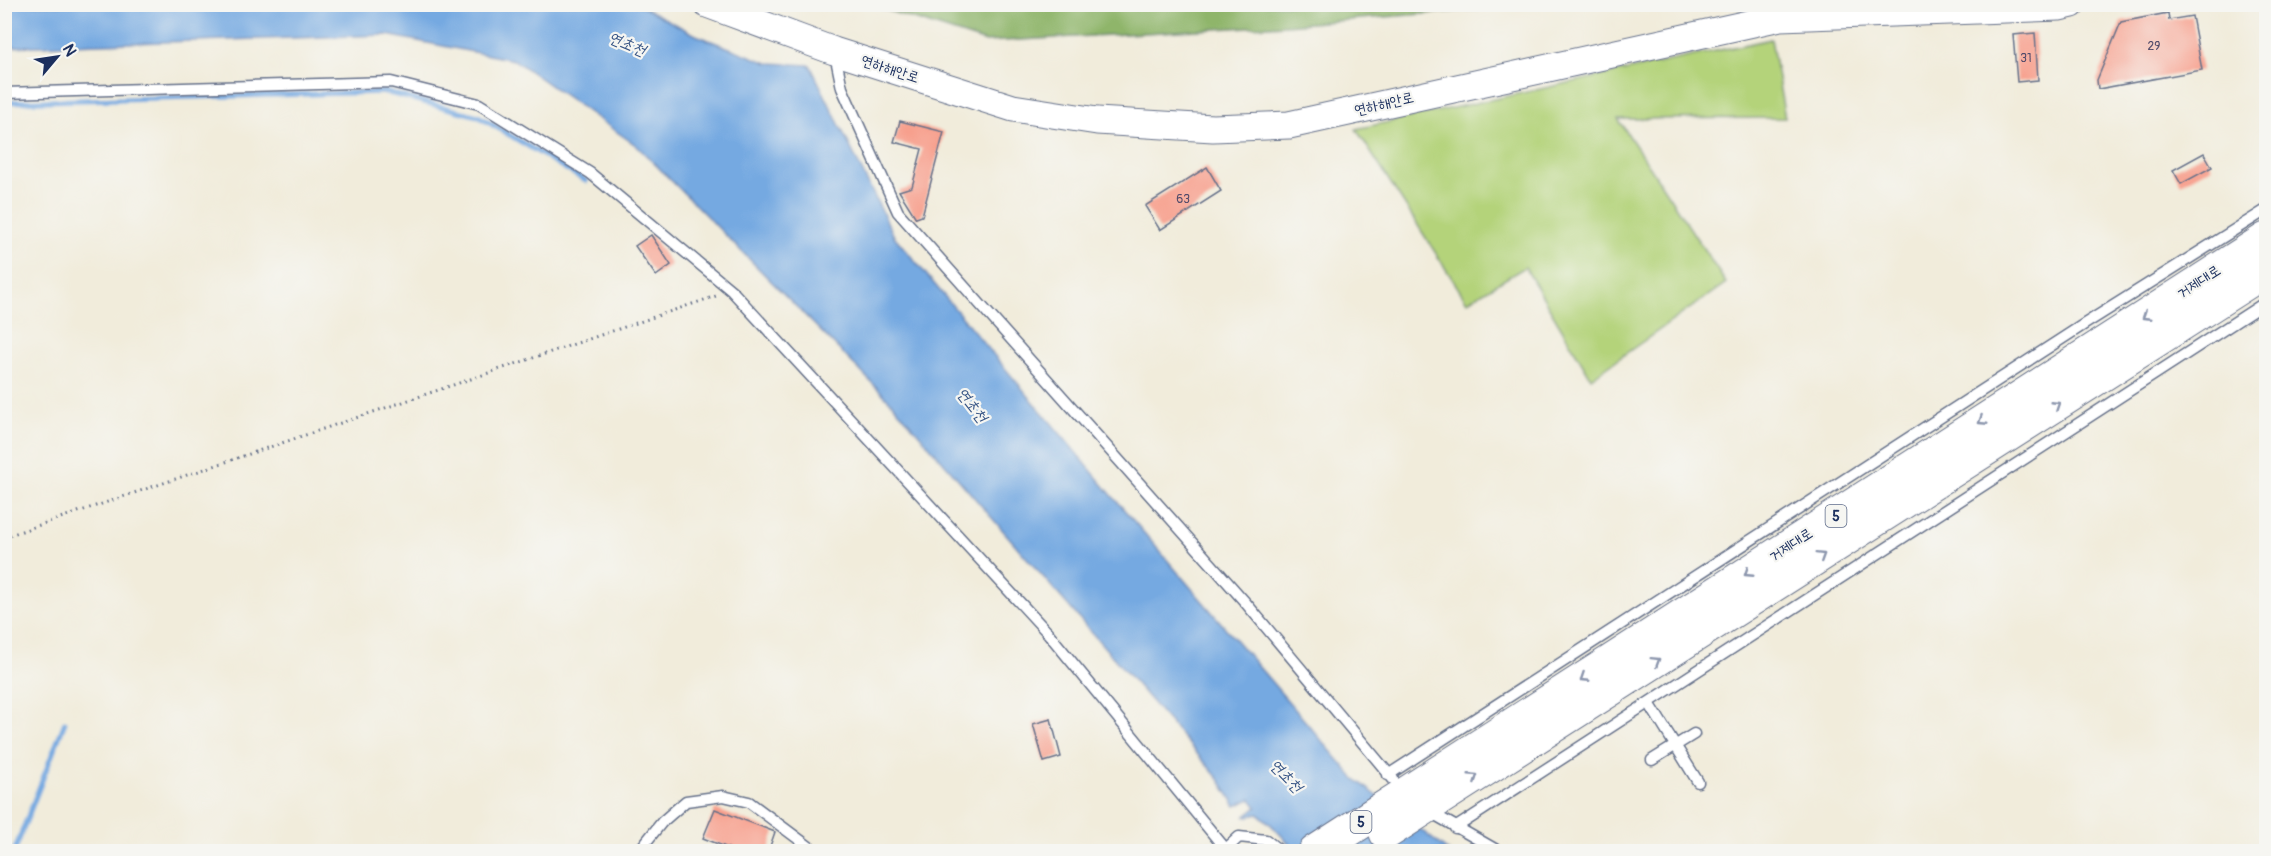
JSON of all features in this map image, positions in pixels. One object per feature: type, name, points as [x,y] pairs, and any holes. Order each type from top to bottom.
[{"type":"main road","name":"거제대로","points":[[1315,852],[2266,239]]},
{"type":"main road","name":"거제대로","points":[[1357,852],[1407,792],[2266,270]]},
{"type":"street","name":"연하해안로","points":[[707,4],[834,51],[1013,108],[1108,121],[1213,128],[1289,125],[1779,17],[2059,7],[2072,4]]},
{"type":"lane","points":[[834,51],[842,88],[898,212],[1245,602],[1407,792],[1455,828],[1500,852]]},
{"type":"lane","points":[[4,93],[391,82],[478,104],[590,173],[732,291],[1048,633],[1227,850],[1239,837],[1266,840],[1281,852]]},
{"type":"lane","points":[[1407,792],[2062,338],[2266,210]]},
{"type":"lane","points":[[1455,828],[2266,302]]},
{"type":"lane","points":[[1649,703],[1698,782]]},
{"type":"lane","points":[[1652,760],[1694,734]]},
{"type":"lane","points":[[638,852],[662,822],[686,801],[723,796],[748,802],[816,852]]},
{"type":"path","points":[[4,537],[732,291]]},
{"type":"green space","points":[[870,5],[1534,5],[1286,25],[986,42]]},
{"type":"green space","points":[[1771,39],[1785,118],[1618,119],[1726,283],[1591,378],[1525,267],[1467,302],[1356,129]]},
{"type":"water","name":"연초천","points":[[637,4],[696,35],[768,63],[810,65],[894,236],[1353,777],[1448,851],[1297,851],[1258,814],[1244,817],[1257,807],[1251,799],[1236,806],[1219,779],[892,403],[637,146],[514,60],[387,35],[5,47],[5,5]]},
{"type":"building","points":[[2168,13],[2169,20],[2192,16],[2202,70],[2098,89],[2097,80],[2121,22]]},
{"type":"building","points":[[2035,33],[2038,80],[2017,82],[2013,35]]},
{"type":"building","points":[[900,121],[944,132],[922,216],[916,218],[899,191],[912,187],[922,149],[894,142]]},
{"type":"building","points":[[2204,153],[2212,167],[2181,184],[2173,170]]},
{"type":"building","points":[[1207,167],[1221,191],[1160,230],[1145,206]]},
{"type":"building","points":[[651,235],[671,265],[656,276],[635,246]]},
{"type":"building","points":[[1051,719],[1061,757],[1044,762],[1033,724]]},
{"type":"building","points":[[715,809],[775,832],[768,852],[738,852],[703,838]]},
{"type":"waterway","points":[[4,102],[385,92],[478,116],[586,181]]},
{"type":"waterway","points":[[14,852],[65,722]]}]
